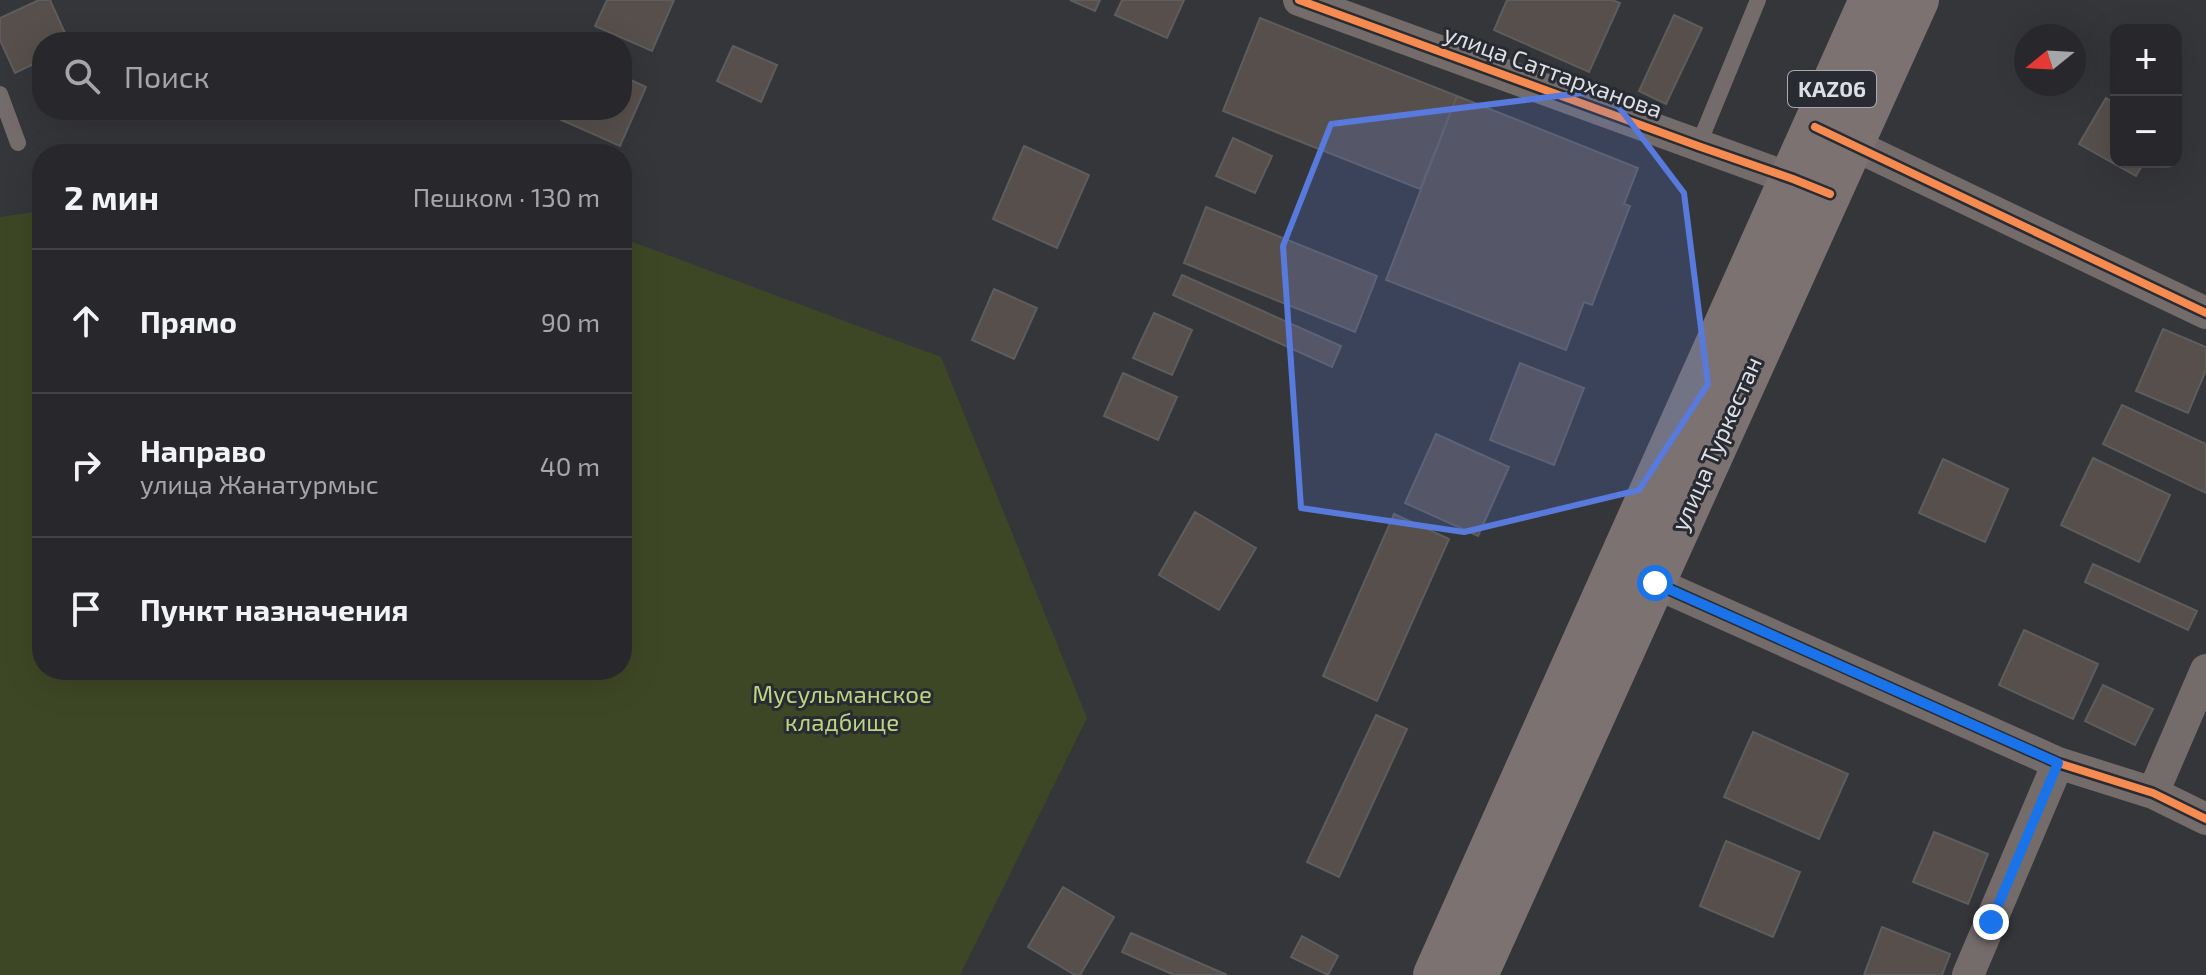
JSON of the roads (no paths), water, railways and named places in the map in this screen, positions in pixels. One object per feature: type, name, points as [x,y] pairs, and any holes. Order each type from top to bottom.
[{"type":"highway","name":"улица Туркестан","points":[[1834,136],[1871,0]]},
{"type":"highway","name":"улица Туркестан","points":[[1435,975],[1834,136],[1917,0]]},
{"type":"highway","name":"улица Туркестан","points":[[1476,975],[1655,583],[1811,186]]},
{"type":"street","name":"улица Саттарханова","points":[[1299,0],[1811,186]]},
{"type":"street","points":[[1834,136],[2206,313]]},
{"type":"street","points":[[1655,583],[2058,763],[2153,793],[2206,819]]},
{"type":"street","points":[[2153,793],[2206,670]]},
{"type":"street","points":[[1968,975],[2058,763]]},
{"type":"lane","points":[[1698,146],[1758,0]]},
{"type":"lane","points":[[0,94],[18,143]]},
{"type":"park label","name":"Мусульманское кладбище","points":[[842,709]]}]
